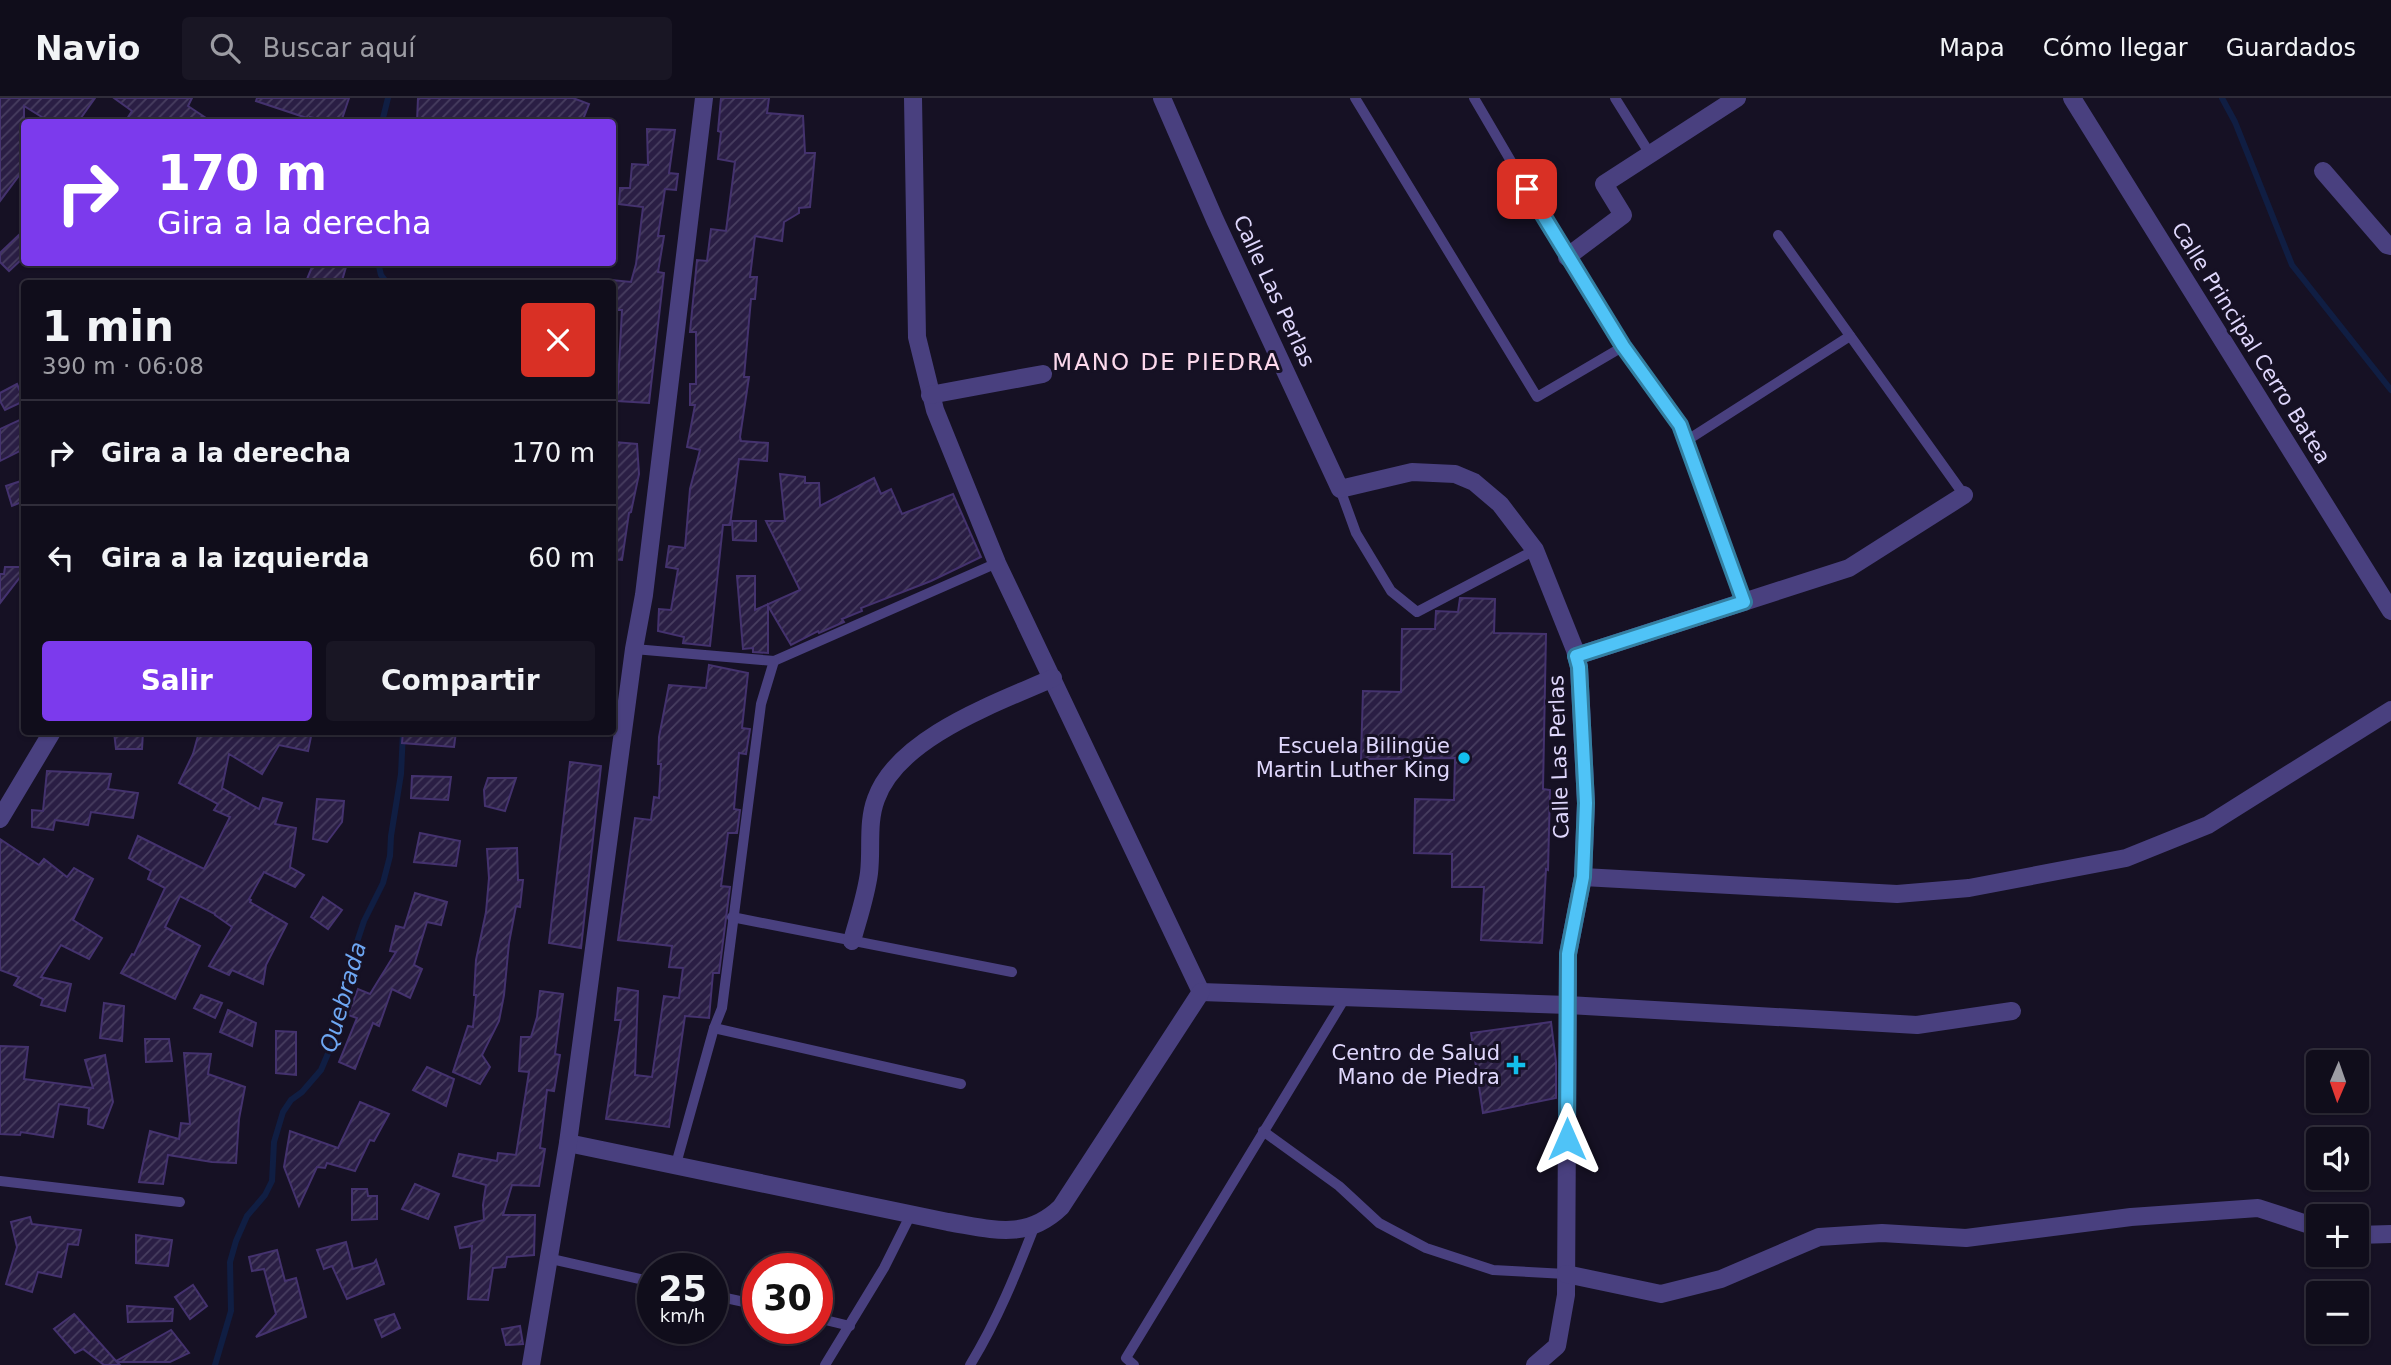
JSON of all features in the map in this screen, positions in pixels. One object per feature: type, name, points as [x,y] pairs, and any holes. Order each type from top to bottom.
[{"type":"street","points":[[531,1365],[568,1143],[634,649],[644,595],[704,98]]},
{"type":"street","points":[[912,98],[917,337],[930,395],[996,563],[1201,992]]},
{"type":"street","name":"Calle Las Perlas","points":[[1162,98],[1340,489],[1412,472],[1455,474],[1474,482],[1500,504],[1535,550],[1576,656],[1579,667],[1586,803],[1583,877],[1568,954],[1566,1295],[1557,1346],[1538,1364]]},
{"type":"street","points":[[1567,257],[1623,215],[1604,184],[1737,98]]},
{"type":"street","name":"Calle Principal Cerro Batea","points":[[2072,98],[2391,611]]},
{"type":"street","points":[[2323,171],[2387,245],[2391,246]]},
{"type":"street","points":[[930,395],[1043,374]]},
{"type":"street","points":[[1576,656],[1849,568],[1964,495]]},
{"type":"street","points":[[852,941],[869,874],[872,812],[892,768],[916,748],[962,720],[1053,678]]},
{"type":"street","points":[[1583,877],[1897,894],[1969,888],[2126,858],[2208,825],[2391,710]]},
{"type":"street","points":[[0,819],[50,735]]},
{"type":"street","points":[[568,1143],[1002,1231],[1035,1226],[1061,1207],[1201,992]]},
{"type":"street","points":[[1201,992],[1568,1005],[1917,1025],[2012,1011]]},
{"type":"street","points":[[1566,1274],[1661,1294],[1721,1279],[1819,1237],[1882,1233],[1966,1238],[2131,1217],[2258,1208],[2306,1224]]},
{"type":"street","points":[[2369,1235],[2391,1234]]},
{"type":"lane","points":[[1355,98],[1537,397],[1623,346]]},
{"type":"lane","points":[[1474,98],[1567,257],[1623,346],[1680,425],[1744,602]]},
{"type":"lane","points":[[1615,98],[1650,154]]},
{"type":"lane","points":[[1778,235],[1964,495]]},
{"type":"lane","points":[[1686,441],[1850,336]]},
{"type":"lane","points":[[1340,489],[1356,533],[1391,591],[1417,612],[1535,550]]},
{"type":"lane","points":[[634,649],[774,661],[996,563]]},
{"type":"lane","points":[[676,1164],[722,1007],[761,704],[774,661]]},
{"type":"lane","points":[[732,917],[1012,972]]},
{"type":"lane","points":[[1134,1365],[1126,1358],[1345,998]]},
{"type":"lane","points":[[714,1028],[961,1084]]},
{"type":"lane","points":[[1264,1131],[1339,1186],[1378,1223],[1426,1248],[1493,1270],[1566,1274]]},
{"type":"lane","points":[[0,1181],[180,1202]]},
{"type":"lane","points":[[825,1365],[850,1326],[911,1214]]},
{"type":"lane","points":[[970,1365],[1010,1289],[1035,1226]]},
{"type":"lane","points":[[547,1258],[637,1278]]},
{"type":"lane","points":[[833,1322],[850,1326]]},
{"type":"building","points":[[0,98],[95,98],[80,119],[45,119],[24,106],[24,119],[21,119],[21,173],[0,201]]},
{"type":"building","points":[[114,98],[192,98],[188,106],[208,119],[127,119],[132,111]]},
{"type":"building","points":[[257,98],[349,98],[342,119],[310,119],[256,101]]},
{"type":"building","points":[[418,98],[573,98],[589,104],[583,119],[417,119]]},
{"type":"building","points":[[721,98],[769,98],[767,113],[803,116],[805,153],[815,153],[810,207],[799,208],[799,213],[784,222],[782,241],[755,236],[750,277],[757,277],[755,299],[751,299],[744,377],[749,377],[740,437],[741,441],[768,443],[767,461],[739,459],[730,525],[723,525],[710,646],[683,643],[684,637],[658,631],[659,609],[671,610],[678,569],[666,567],[669,546],[685,548],[690,489],[700,450],[687,447],[695,405],[690,405],[690,384],[696,384],[696,332],[690,332],[697,260],[707,261],[711,229],[726,231],[735,162],[718,159]]},
{"type":"building","points":[[647,129],[675,130],[669,173],[678,174],[676,190],[665,189],[658,236],[664,236],[658,272],[664,273],[649,403],[617,401],[622,310],[616,310],[616,280],[631,282],[643,207],[619,204],[620,188],[630,188],[632,164],[648,165]]},
{"type":"building","points":[[21,233],[21,260],[9,271],[0,262],[0,253]]},
{"type":"building","points":[[312,266],[346,267],[342,280],[307,280]]},
{"type":"building","points":[[17,384],[21,402],[5,410],[0,401],[0,393]]},
{"type":"building","points":[[21,419],[21,450],[0,461],[0,429]]},
{"type":"building","points":[[616,442],[637,444],[639,474],[629,513],[622,560],[616,559]]},
{"type":"building","points":[[780,474],[805,477],[805,483],[819,483],[820,506],[874,478],[881,494],[891,489],[902,514],[953,494],[981,557],[931,581],[861,608],[862,611],[842,619],[844,622],[791,645],[768,606],[768,653],[753,652],[753,648],[743,649],[737,576],[755,576],[755,610],[800,590],[766,521],[785,521]]},
{"type":"building","points":[[21,481],[21,502],[12,506],[6,486]]},
{"type":"building","points":[[732,521],[756,521],[756,541],[733,540]]},
{"type":"building","points":[[5,567],[21,567],[21,576],[0,603],[0,574],[4,574]]},
{"type":"building","points":[[1460,598],[1495,599],[1494,633],[1546,634],[1543,789],[1550,790],[1548,870],[1546,869],[1542,943],[1481,940],[1484,887],[1452,887],[1452,854],[1414,853],[1415,799],[1454,800],[1455,758],[1361,759],[1363,691],[1401,692],[1402,629],[1435,629],[1436,611],[1458,612]]},
{"type":"building","points":[[709,665],[748,673],[742,728],[750,729],[746,754],[739,753],[734,809],[740,810],[737,833],[728,833],[721,886],[730,887],[719,973],[713,973],[709,1018],[685,1016],[669,1127],[606,1119],[621,1020],[615,1020],[618,988],[638,991],[635,1075],[652,1077],[664,996],[679,998],[683,968],[669,967],[672,946],[618,940],[635,818],[651,820],[654,797],[659,798],[659,737],[669,685],[706,688]]},
{"type":"building","points":[[114,735],[143,735],[142,749],[116,749]]},
{"type":"building","points":[[198,735],[311,735],[308,751],[279,745],[262,774],[229,754],[222,788],[259,809],[263,798],[282,803],[275,824],[296,828],[290,867],[304,875],[295,887],[264,872],[249,899],[287,924],[266,965],[263,984],[232,970],[229,975],[209,966],[232,927],[215,914],[180,896],[165,927],[200,946],[175,999],[121,973],[132,954],[134,955],[165,888],[148,879],[151,871],[129,858],[138,836],[204,869],[230,817],[214,810],[218,804],[179,783],[193,754]]},
{"type":"building","points":[[403,735],[456,735],[454,747],[402,743]]},
{"type":"building","points":[[570,762],[601,766],[581,948],[549,943]]},
{"type":"building","points":[[47,771],[111,774],[108,789],[138,793],[133,818],[91,812],[88,825],[55,820],[53,830],[32,827],[32,810],[43,811]]},
{"type":"building","points":[[412,776],[451,777],[448,800],[411,798]]},
{"type":"building","points":[[488,778],[516,778],[505,811],[485,806],[484,790]]},
{"type":"building","points":[[317,799],[344,801],[342,822],[327,842],[313,839]]},
{"type":"building","points":[[420,833],[460,841],[456,866],[414,862]]},
{"type":"building","points":[[0,839],[39,865],[44,859],[67,877],[74,868],[93,879],[73,920],[102,938],[89,959],[61,945],[41,977],[71,984],[65,1011],[41,1005],[43,999],[14,985],[19,977],[0,970]]},
{"type":"building","points":[[517,848],[518,880],[523,880],[520,907],[516,906],[509,943],[499,1021],[482,1055],[490,1067],[480,1084],[453,1072],[468,1026],[473,1027],[476,960],[486,912],[489,878],[487,849]]},
{"type":"building","points":[[415,893],[447,902],[441,925],[427,922],[414,965],[422,969],[410,998],[392,989],[379,1026],[373,1023],[355,1069],[339,1062],[357,1018],[348,1015],[358,989],[370,994],[396,952],[390,951],[396,926],[404,928]]},
{"type":"building","points":[[323,897],[342,910],[328,929],[311,917]]},
{"type":"building","points":[[540,991],[563,994],[555,1054],[560,1055],[554,1091],[547,1090],[540,1148],[545,1149],[539,1186],[512,1185],[503,1215],[535,1215],[534,1255],[507,1257],[505,1267],[493,1268],[488,1300],[468,1299],[472,1246],[460,1248],[455,1227],[484,1220],[486,1185],[453,1176],[459,1154],[497,1161],[498,1153],[516,1155],[529,1072],[519,1071],[521,1037],[531,1037]]},
{"type":"building","points":[[201,995],[222,1003],[215,1018],[194,1008]]},
{"type":"building","points":[[104,1003],[124,1006],[122,1041],[100,1038]]},
{"type":"building","points":[[228,1010],[256,1023],[252,1046],[220,1032]]},
{"type":"building","name":"Centro de Salud Mano de Piedra","points":[[1551,1022],[1556,1062],[1556,1098],[1483,1113],[1471,1033]]},
{"type":"building","points":[[276,1031],[296,1032],[296,1075],[276,1073]]},
{"type":"building","points":[[145,1039],[169,1039],[172,1061],[146,1062]]},
{"type":"building","points":[[0,1046],[28,1047],[24,1079],[93,1088],[85,1060],[105,1055],[113,1102],[103,1128],[88,1124],[89,1108],[59,1104],[53,1137],[21,1132],[20,1135],[0,1134]]},
{"type":"building","points":[[184,1053],[211,1054],[208,1074],[245,1087],[239,1119],[236,1163],[168,1155],[163,1184],[139,1182],[150,1131],[179,1139],[181,1123],[190,1124]]},
{"type":"building","points":[[427,1067],[454,1079],[446,1106],[413,1090]]},
{"type":"building","points":[[360,1102],[389,1114],[374,1141],[370,1140],[355,1171],[327,1163],[325,1168],[317,1167],[299,1206],[284,1167],[290,1131],[338,1148]]},
{"type":"building","points":[[415,1184],[439,1194],[428,1219],[402,1209]]},
{"type":"building","points":[[352,1189],[367,1189],[368,1196],[377,1196],[377,1219],[352,1220]]},
{"type":"building","points":[[30,1217],[32,1224],[81,1230],[78,1245],[68,1244],[61,1277],[38,1272],[32,1292],[6,1284],[17,1247],[11,1222]]},
{"type":"building","points":[[136,1235],[172,1240],[168,1266],[136,1263]]},
{"type":"building","points":[[346,1242],[353,1269],[376,1260],[384,1284],[347,1299],[332,1266],[324,1269],[317,1250]]},
{"type":"building","points":[[277,1250],[285,1281],[296,1278],[306,1317],[256,1337],[276,1314],[264,1269],[252,1271],[249,1257]]},
{"type":"building","points":[[193,1285],[207,1306],[190,1319],[175,1297]]},
{"type":"building","points":[[127,1306],[173,1309],[172,1321],[128,1322]]},
{"type":"building","points":[[74,1314],[116,1361],[171,1330],[189,1353],[170,1362],[117,1362],[120,1365],[104,1365],[83,1349],[75,1353],[54,1329]]},
{"type":"building","points":[[394,1314],[400,1328],[382,1337],[375,1320]]},
{"type":"building","points":[[520,1326],[523,1344],[506,1345],[502,1329]]},
{"type":"waterway","name":"Quebrada","points":[[383,119],[388,98]]},
{"type":"waterway","points":[[2222,98],[2235,122],[2292,265],[2391,390]]},
{"type":"waterway","name":"Quebrada","points":[[379,266],[385,280]]},
{"type":"waterway","name":"Quebrada","points":[[215,1365],[231,1311],[230,1262],[236,1241],[247,1216],[265,1195],[272,1181],[274,1142],[283,1112],[291,1100],[302,1092],[321,1070],[338,1030],[353,954],[364,921],[383,883],[390,856],[401,774],[403,735]]},
{"type":"place","name":"Escuela Bilingüe Martin Luther King","points":[[1464,758]]},
{"type":"place","name":"Centro de Salud Mano de Piedra","points":[[1516,1065]]},
{"type":"district","name":"MANO DE PIEDRA","points":[[1167,362]]},
{"type":"route","points":[[1527,189],[1623,346],[1680,425],[1744,602],[1576,656],[1579,667],[1586,803],[1583,877],[1568,954],[1567,1139]]}]
